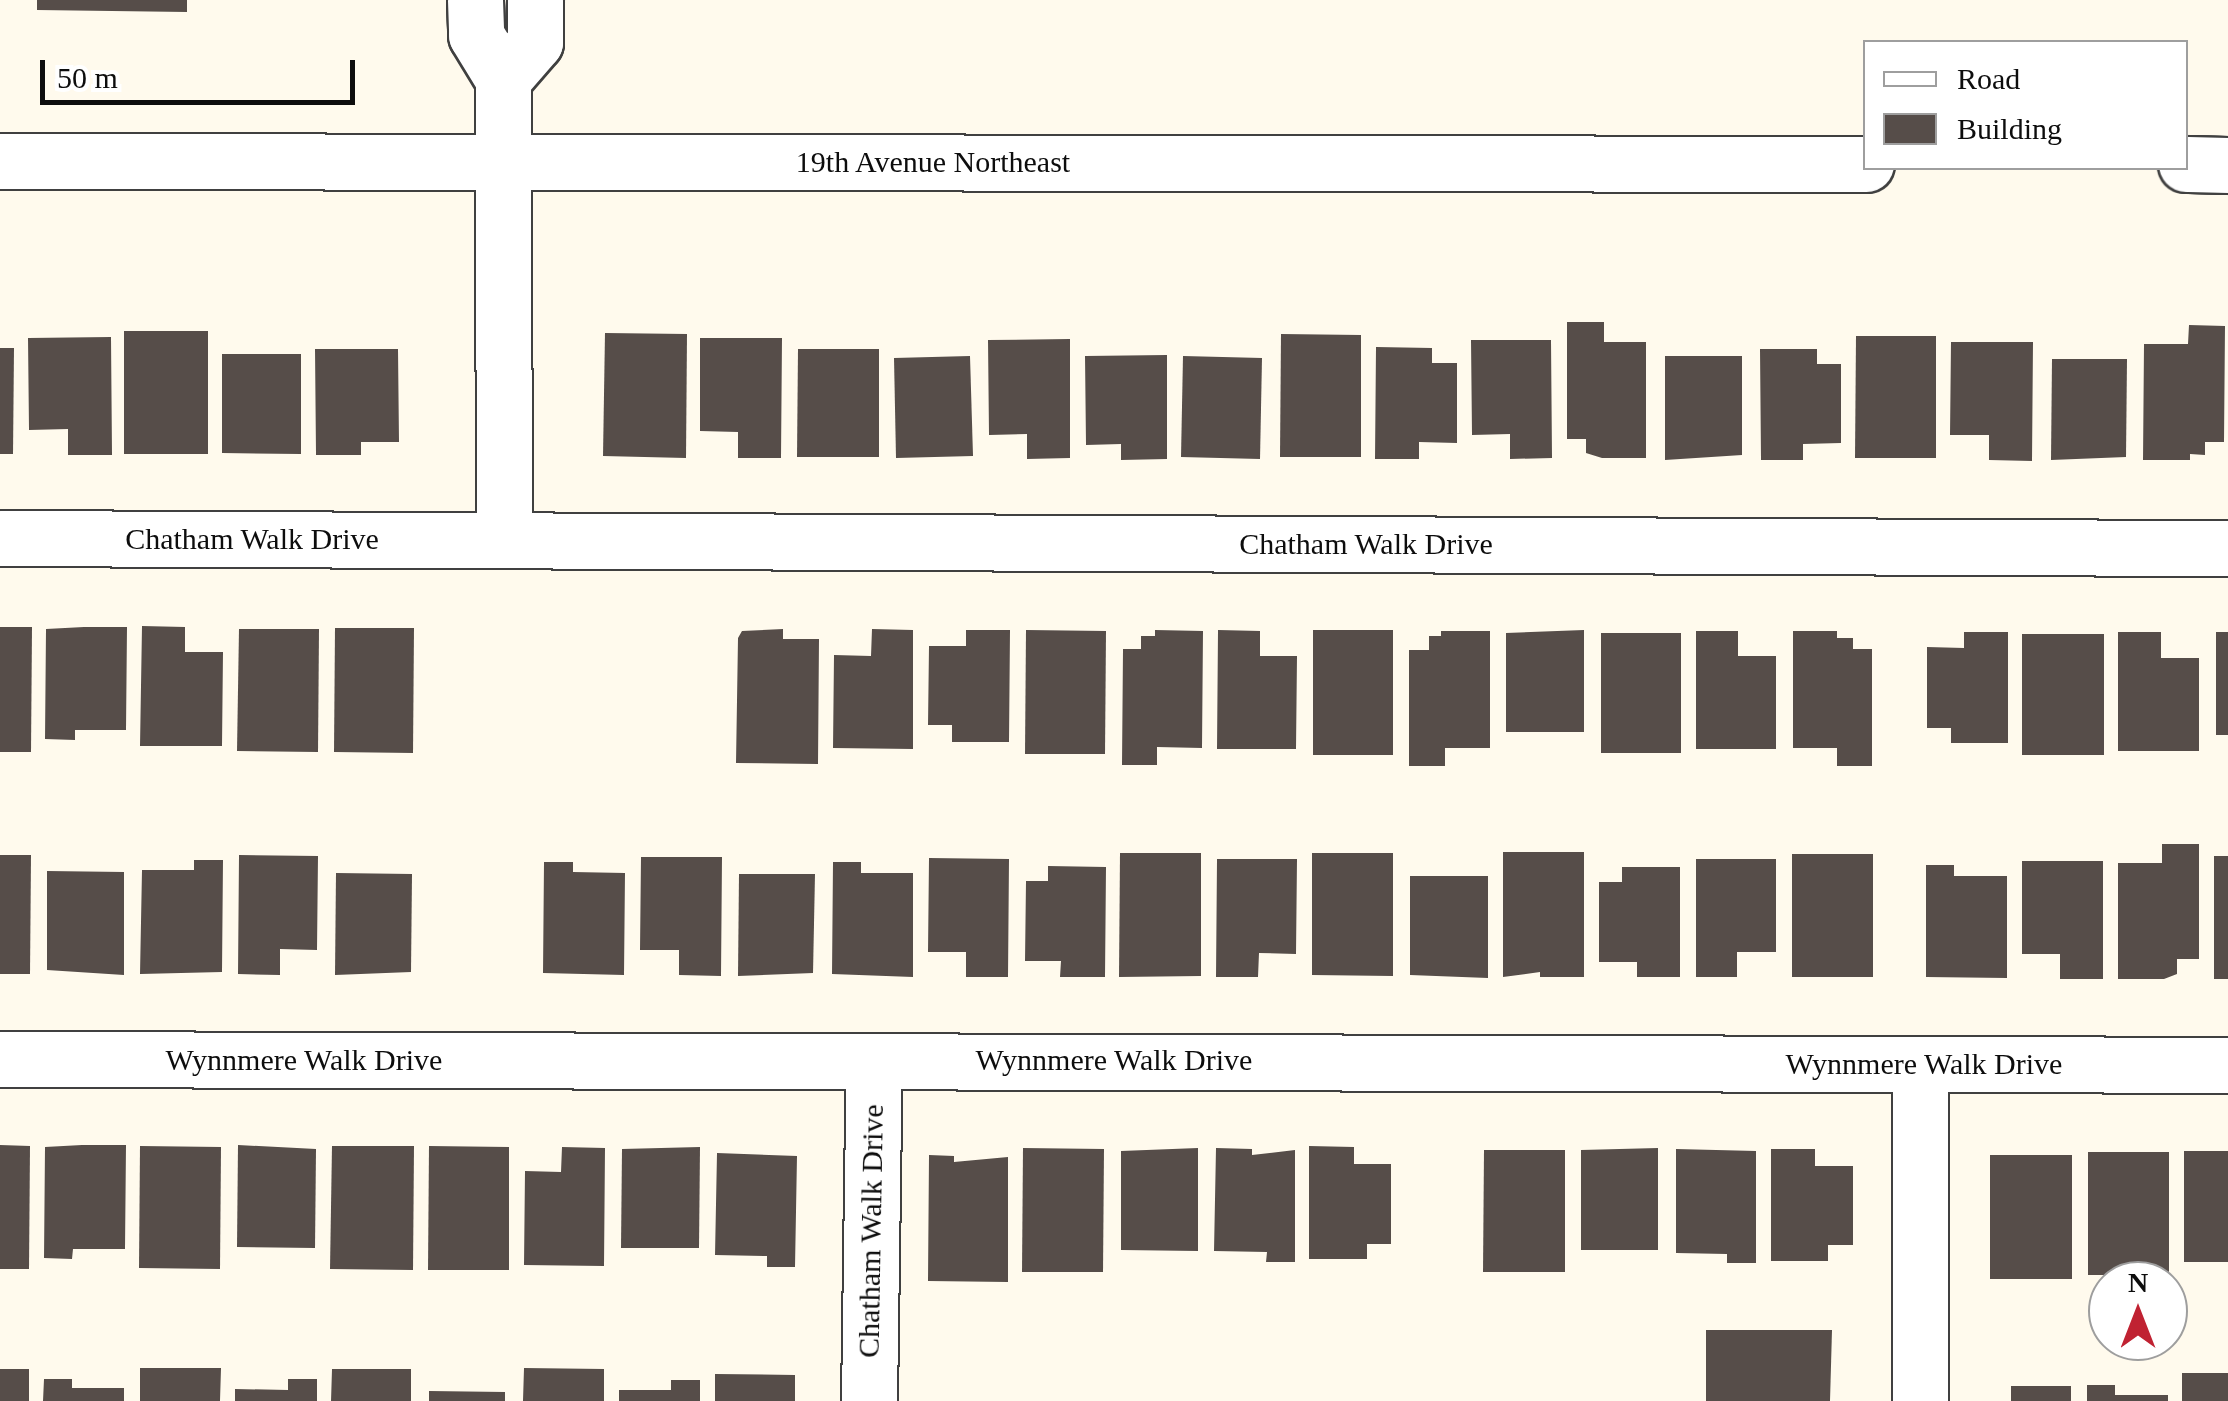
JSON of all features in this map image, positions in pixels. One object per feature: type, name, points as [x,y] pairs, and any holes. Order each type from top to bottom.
[{"type":"street","points":[[475,0],[476,35],[503,79],[504,540]]},
{"type":"street","points":[[503,79],[535,42],[535,0]]},
{"type":"street","name":"19th Avenue Northeast","points":[[0,161],[1863,164]]},
{"type":"street","points":[[2188,164],[2228,164]]},
{"type":"street","name":"Chatham Walk Drive","points":[[0,538],[2228,548]]},
{"type":"street","name":"Wynnmere Walk Drive","points":[[0,1058],[2228,1065]]},
{"type":"street","name":"Chatham Walk Drive","points":[[869,1401],[874,1062]]},
{"type":"street","points":[[1920,1064],[1920,1401]]},
{"type":"building","points":[[37,0],[187,0],[187,12],[37,10]]},
{"type":"building","points":[[1567,322],[1604,322],[1604,342],[1646,342],[1646,458],[1602,458],[1586,453],[1586,439],[1567,439]]},
{"type":"building","points":[[2189,325],[2225,326],[2224,442],[2205,442],[2205,455],[2190,454],[2190,460],[2143,460],[2144,344],[2188,344]]},
{"type":"building","points":[[124,331],[208,331],[208,454],[124,454]]},
{"type":"building","points":[[605,333],[687,334],[686,458],[603,456]]},
{"type":"building","points":[[1281,334],[1361,335],[1361,457],[1280,457]]},
{"type":"building","points":[[1856,336],[1936,336],[1936,458],[1855,458]]},
{"type":"building","points":[[111,337],[112,455],[68,455],[68,429],[29,430],[28,338]]},
{"type":"building","points":[[700,338],[782,338],[781,458],[738,458],[738,432],[700,431]]},
{"type":"building","points":[[1070,339],[1070,458],[1027,459],[1027,434],[989,435],[988,340]]},
{"type":"building","points":[[1471,340],[1551,340],[1552,458],[1510,459],[1510,434],[1472,435]]},
{"type":"building","points":[[1951,342],[2033,342],[2032,461],[1989,460],[1989,435],[1950,435]]},
{"type":"building","points":[[1376,347],[1432,348],[1432,363],[1457,363],[1457,443],[1419,442],[1419,459],[1375,459]]},
{"type":"building","points":[[0,348],[14,348],[13,454],[0,454]]},
{"type":"building","points":[[315,349],[398,349],[399,442],[361,442],[361,455],[316,455]]},
{"type":"building","points":[[798,349],[879,349],[879,457],[797,457]]},
{"type":"building","points":[[1760,349],[1817,349],[1817,364],[1841,364],[1841,443],[1803,444],[1803,460],[1761,460]]},
{"type":"building","points":[[222,354],[301,354],[301,454],[222,453]]},
{"type":"building","points":[[1167,355],[1167,459],[1121,460],[1121,444],[1086,445],[1085,356]]},
{"type":"building","points":[[970,356],[973,456],[896,458],[894,358]]},
{"type":"building","points":[[1183,356],[1262,358],[1260,459],[1181,457]]},
{"type":"building","points":[[1665,356],[1742,356],[1742,455],[1665,460]]},
{"type":"building","points":[[2052,359],[2127,359],[2126,457],[2051,460]]},
{"type":"building","points":[[142,626],[185,627],[185,652],[223,652],[222,746],[140,746]]},
{"type":"building","points":[[0,627],[32,627],[31,752],[0,752]]},
{"type":"building","points":[[127,627],[126,730],[75,730],[75,740],[45,739],[46,629]]},
{"type":"building","points":[[335,628],[414,628],[413,753],[334,752]]},
{"type":"building","points":[[239,629],[319,629],[318,752],[237,751]]},
{"type":"building","points":[[783,629],[783,639],[819,639],[818,764],[736,763],[738,638],[742,631]]},
{"type":"building","points":[[872,629],[913,630],[913,749],[833,748],[834,655],[871,656]]},
{"type":"building","points":[[966,630],[1010,630],[1009,742],[952,742],[952,725],[928,725],[929,646],[966,646]]},
{"type":"building","points":[[1026,630],[1106,631],[1105,754],[1025,754]]},
{"type":"building","points":[[1155,630],[1203,631],[1202,748],[1157,747],[1157,765],[1122,765],[1123,649],[1141,649],[1141,636],[1155,636]]},
{"type":"building","points":[[1218,630],[1260,631],[1260,656],[1297,656],[1296,749],[1217,749]]},
{"type":"building","points":[[1313,630],[1393,630],[1393,755],[1313,755]]},
{"type":"building","points":[[1584,630],[1584,732],[1506,732],[1506,633]]},
{"type":"building","points":[[1441,631],[1490,631],[1490,748],[1445,748],[1445,766],[1409,766],[1409,650],[1429,650],[1429,636],[1441,636]]},
{"type":"building","points":[[1696,631],[1738,631],[1738,656],[1776,656],[1776,749],[1696,749]]},
{"type":"building","points":[[1793,631],[1837,631],[1837,638],[1853,638],[1853,649],[1872,649],[1872,766],[1837,766],[1837,748],[1793,748]]},
{"type":"building","points":[[1964,632],[2008,632],[2008,743],[1951,743],[1951,728],[1927,728],[1927,647],[1964,648]]},
{"type":"building","points":[[2118,632],[2161,632],[2161,658],[2199,658],[2199,751],[2118,751]]},
{"type":"building","points":[[2216,632],[2228,632],[2228,735],[2216,735]]},
{"type":"building","points":[[1601,633],[1681,633],[1681,753],[1601,753]]},
{"type":"building","points":[[2022,634],[2104,634],[2104,755],[2022,755]]},
{"type":"building","points":[[2162,844],[2199,844],[2199,959],[2177,959],[2177,974],[2164,979],[2118,979],[2118,863],[2162,863]]},
{"type":"building","points":[[1503,852],[1584,852],[1584,977],[1540,977],[1540,972],[1503,977]]},
{"type":"building","points":[[1120,853],[1201,853],[1201,976],[1119,977]]},
{"type":"building","points":[[1312,853],[1393,853],[1393,976],[1312,975]]},
{"type":"building","points":[[1792,854],[1873,854],[1873,977],[1792,977]]},
{"type":"building","points":[[0,855],[31,855],[30,974],[0,974]]},
{"type":"building","points":[[239,855],[318,856],[317,950],[280,949],[280,975],[238,974]]},
{"type":"building","points":[[2214,856],[2228,856],[2228,979],[2214,979]]},
{"type":"building","points":[[641,857],[722,857],[721,976],[679,975],[679,950],[640,950]]},
{"type":"building","points":[[929,858],[1009,859],[1008,977],[966,977],[966,952],[928,952]]},
{"type":"building","points":[[1217,859],[1297,859],[1296,954],[1259,953],[1258,977],[1216,977]]},
{"type":"building","points":[[1696,859],[1776,859],[1776,952],[1737,952],[1737,977],[1696,977]]},
{"type":"building","points":[[194,860],[223,860],[222,972],[140,974],[142,870],[194,870]]},
{"type":"building","points":[[2022,861],[2103,861],[2103,979],[2060,979],[2060,954],[2022,954]]},
{"type":"building","points":[[544,862],[573,862],[573,872],[625,873],[624,975],[543,973]]},
{"type":"building","points":[[833,862],[861,862],[861,873],[913,873],[913,977],[832,974]]},
{"type":"building","points":[[1926,865],[1954,865],[1954,876],[2007,876],[2007,978],[1926,977]]},
{"type":"building","points":[[1048,866],[1106,867],[1105,977],[1060,977],[1061,961],[1025,961],[1026,881],[1048,881]]},
{"type":"building","points":[[1622,867],[1680,867],[1680,977],[1637,977],[1637,962],[1599,962],[1599,882],[1622,882]]},
{"type":"building","points":[[47,871],[124,872],[124,975],[47,970]]},
{"type":"building","points":[[336,873],[412,874],[411,972],[335,975]]},
{"type":"building","points":[[739,874],[815,874],[813,973],[738,976]]},
{"type":"building","points":[[1410,876],[1488,876],[1488,978],[1410,975]]},
{"type":"building","points":[[0,1145],[30,1146],[29,1269],[0,1269]]},
{"type":"building","points":[[126,1145],[125,1249],[73,1249],[72,1259],[44,1258],[45,1147]]},
{"type":"building","points":[[238,1145],[316,1149],[315,1248],[237,1247]]},
{"type":"building","points":[[140,1146],[221,1147],[220,1269],[139,1268]]},
{"type":"building","points":[[332,1146],[414,1146],[413,1270],[330,1269]]},
{"type":"building","points":[[429,1146],[509,1147],[509,1270],[428,1270]]},
{"type":"building","points":[[1309,1146],[1354,1147],[1354,1164],[1391,1164],[1391,1244],[1367,1244],[1367,1259],[1309,1259]]},
{"type":"building","points":[[562,1147],[605,1148],[604,1266],[524,1265],[525,1171],[561,1172]]},
{"type":"building","points":[[700,1147],[699,1248],[621,1248],[622,1149]]},
{"type":"building","points":[[1023,1148],[1104,1149],[1103,1272],[1022,1272]]},
{"type":"building","points":[[1198,1148],[1198,1251],[1121,1250],[1121,1151]]},
{"type":"building","points":[[1216,1148],[1252,1149],[1252,1155],[1295,1150],[1295,1262],[1266,1262],[1267,1252],[1214,1251]]},
{"type":"building","points":[[1658,1148],[1658,1250],[1581,1250],[1581,1150]]},
{"type":"building","points":[[1676,1149],[1756,1151],[1756,1263],[1727,1263],[1727,1254],[1676,1253]]},
{"type":"building","points":[[1771,1149],[1815,1149],[1815,1166],[1853,1166],[1853,1245],[1828,1245],[1828,1261],[1771,1261]]},
{"type":"building","points":[[1484,1150],[1565,1150],[1565,1272],[1483,1272]]},
{"type":"building","points":[[2184,1151],[2228,1151],[2228,1262],[2184,1261]]},
{"type":"building","points":[[2088,1152],[2169,1152],[2169,1261],[2088,1261]]},
{"type":"building","points":[[717,1153],[797,1156],[795,1267],[767,1267],[767,1256],[715,1255]]},
{"type":"building","points":[[929,1155],[954,1156],[954,1162],[1008,1157],[1008,1282],[928,1281]]},
{"type":"building","points":[[1990,1155],[2072,1155],[2072,1279],[1990,1279]]},
{"type":"building","points":[[1706,1330],[1832,1330],[1830,1401],[1706,1401]]},
{"type":"building","points":[[140,1368],[221,1368],[220,1401],[140,1401]]},
{"type":"building","points":[[524,1368],[604,1369],[604,1401],[523,1401]]},
{"type":"building","points":[[0,1369],[29,1369],[29,1401],[0,1401]]},
{"type":"building","points":[[332,1369],[411,1369],[411,1401],[331,1401]]},
{"type":"building","points":[[2182,1373],[2228,1373],[2228,1401],[2182,1401]]},
{"type":"building","points":[[715,1374],[795,1375],[795,1401],[715,1401]]},
{"type":"building","points":[[44,1379],[72,1379],[72,1388],[124,1388],[124,1401],[43,1401]]},
{"type":"building","points":[[288,1379],[317,1379],[317,1401],[235,1401],[235,1389],[288,1390]]},
{"type":"building","points":[[671,1380],[700,1380],[700,1401],[619,1401],[619,1390],[671,1390]]},
{"type":"building","points":[[2087,1385],[2115,1385],[2115,1395],[2168,1395],[2168,1401],[2087,1401]]},
{"type":"building","points":[[2011,1386],[2071,1386],[2071,1401],[2011,1401]]},
{"type":"building","points":[[429,1391],[505,1392],[505,1401],[429,1401]]}]
